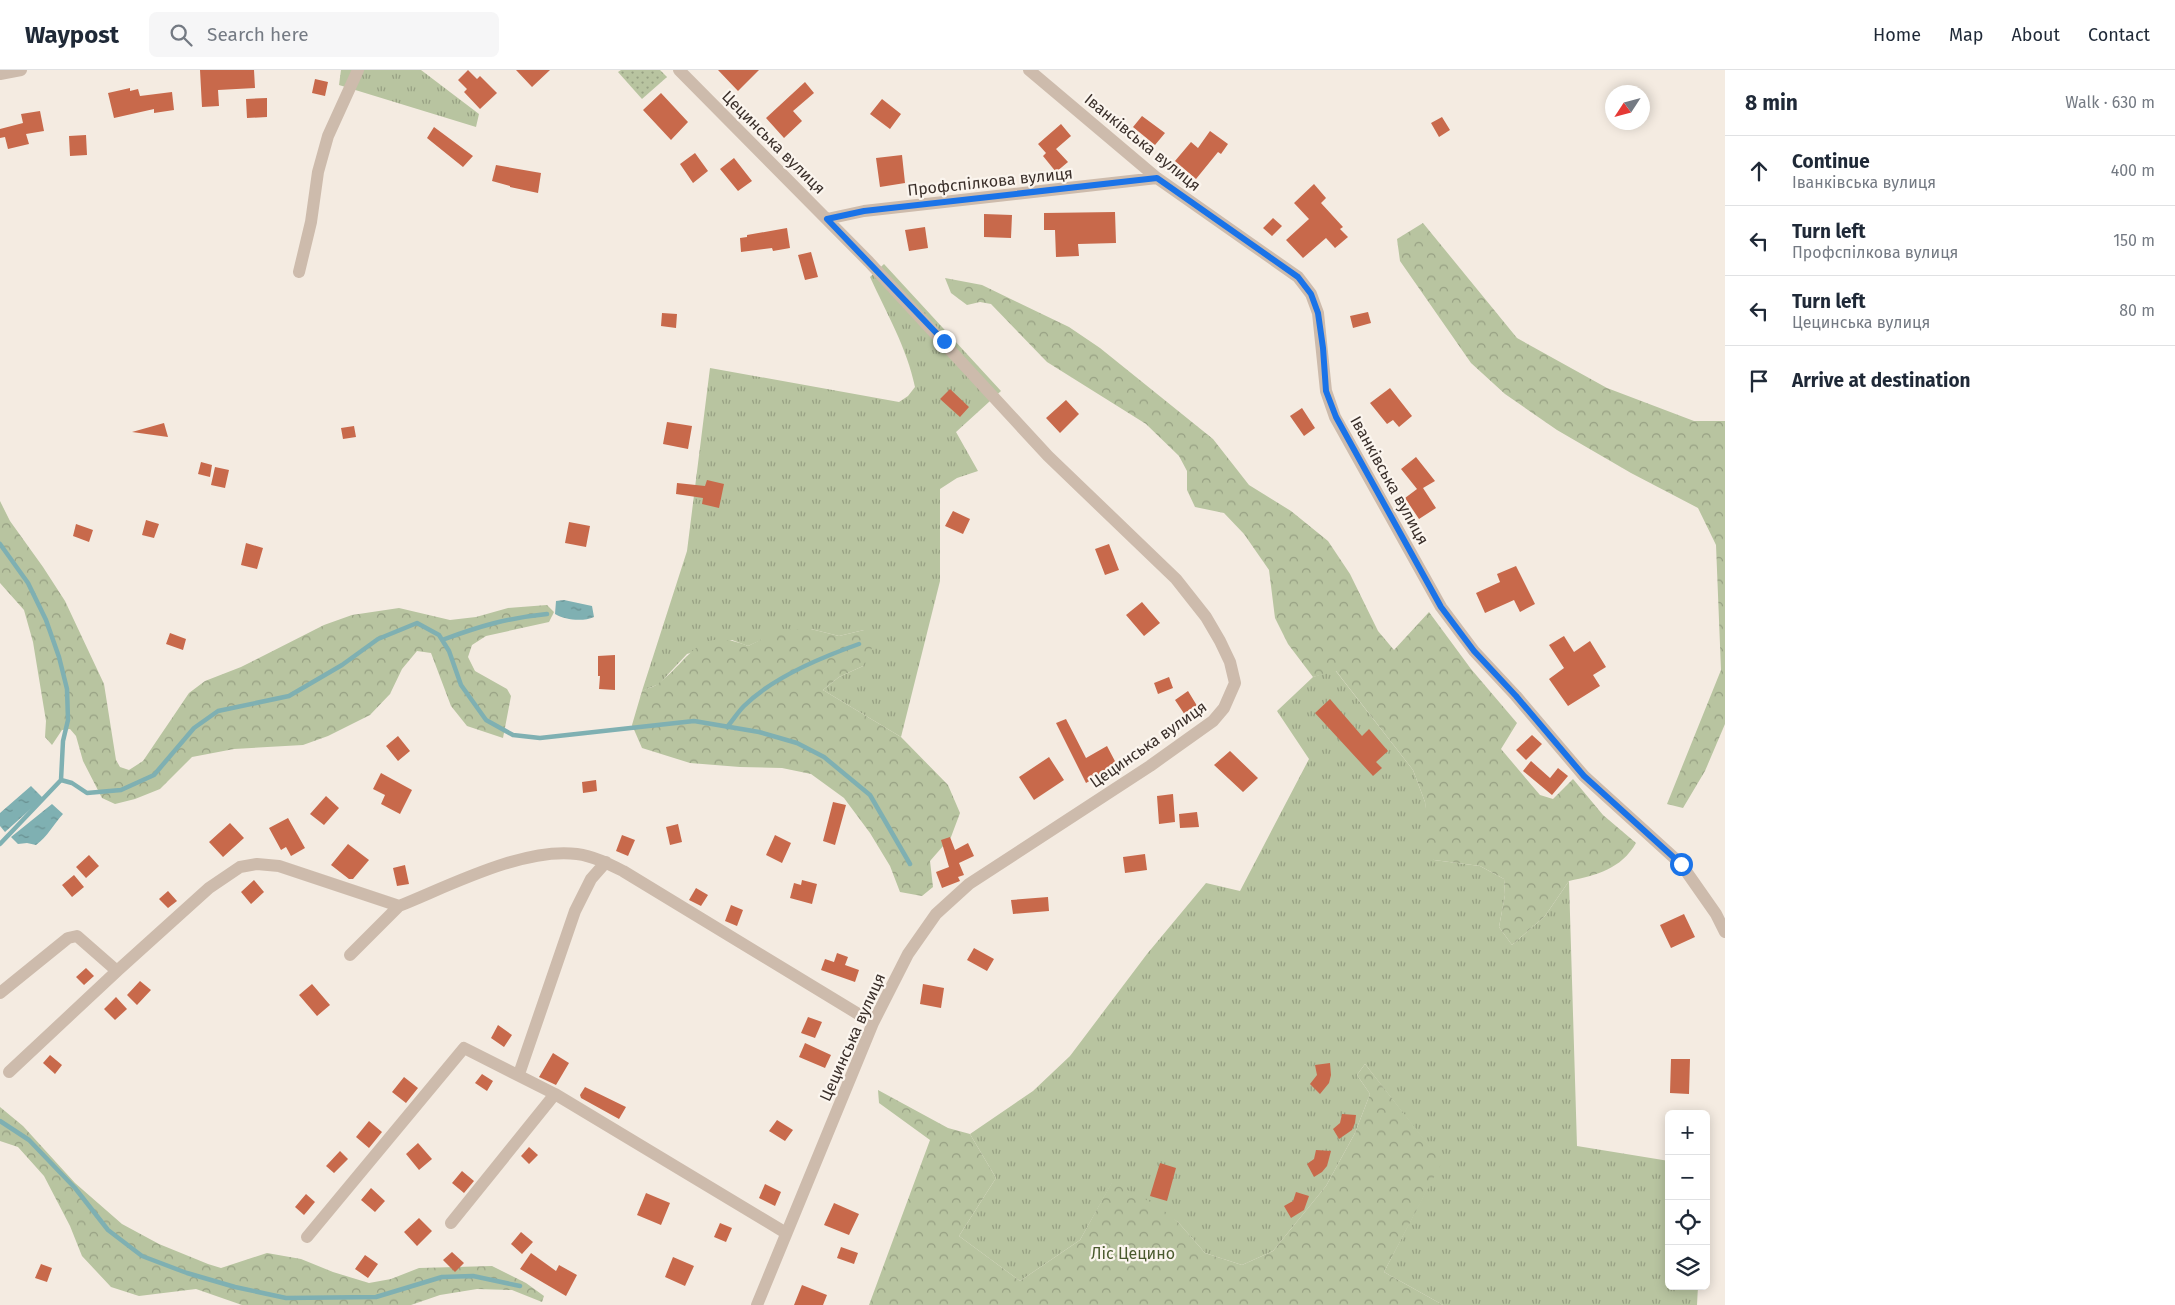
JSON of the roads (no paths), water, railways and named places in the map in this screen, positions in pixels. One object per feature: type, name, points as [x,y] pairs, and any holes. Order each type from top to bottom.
[{"type":"street","points":[[0,74],[21,70]]},
{"type":"street","points":[[299,272],[328,136],[358,70]]},
{"type":"street","name":"Цецинська вулиця","points":[[679,70],[827,219],[944,341],[1000,406],[1048,456],[1176,579],[1206,617],[1220,641],[1230,662],[1235,683],[1224,708],[1213,721],[1150,766],[969,884],[936,914],[908,954],[873,1023],[757,1305]]},
{"type":"street","name":"Іванківська вулиця","points":[[1029,70],[1157,178],[1298,277],[1311,294],[1318,313],[1326,391],[1336,417],[1441,607],[1474,651],[1516,696],[1584,776],[1681,864],[1716,914],[1725,932]]},
{"type":"street","name":"Профспілкова вулиця","points":[[827,219],[864,211],[1157,178]]},
{"type":"street","points":[[350,955],[399,906],[500,866],[531,857],[550,854],[578,854],[606,862],[873,1023]]},
{"type":"street","points":[[519,1074],[575,911],[591,879],[606,862]]},
{"type":"street","points":[[9,1072],[209,888],[240,867],[258,864],[279,866],[399,906]]},
{"type":"street","points":[[0,993],[68,938],[77,936],[117,971]]},
{"type":"street","points":[[307,1237],[464,1048],[519,1074],[555,1094],[786,1233]]},
{"type":"street","points":[[451,1223],[555,1094]]},
{"type":"water","points":[[564,600],[592,606],[594,617],[574,620],[555,614],[556,601]]},
{"type":"water","points":[[31,786],[43,798],[5,832],[0,826],[0,813]]},
{"type":"water","points":[[52,804],[63,814],[40,842],[36,845],[18,844],[11,837]]},
{"type":"waterway","points":[[0,544],[28,583],[46,620],[59,657],[67,689],[68,720],[63,741],[61,780]]},
{"type":"waterway","points":[[442,640],[494,623],[547,614]]},
{"type":"waterway","points":[[0,844],[61,780],[72,783],[87,793],[121,790],[154,775],[194,728],[218,711],[289,696],[342,665],[378,639],[417,623],[439,635],[449,651],[461,685],[486,720],[513,735],[540,738],[694,721],[759,732],[797,743],[824,757],[870,795],[910,864]]},
{"type":"waterway","points":[[727,727],[744,706],[769,686],[798,669],[859,644]]},
{"type":"waterway","points":[[0,1121],[29,1140],[75,1188],[108,1230],[142,1256],[187,1273],[235,1287],[286,1298],[376,1297],[442,1277],[473,1276],[520,1286]]},
{"type":"park label","name":"Ліс Цецино","points":[[1133,1253]]}]
